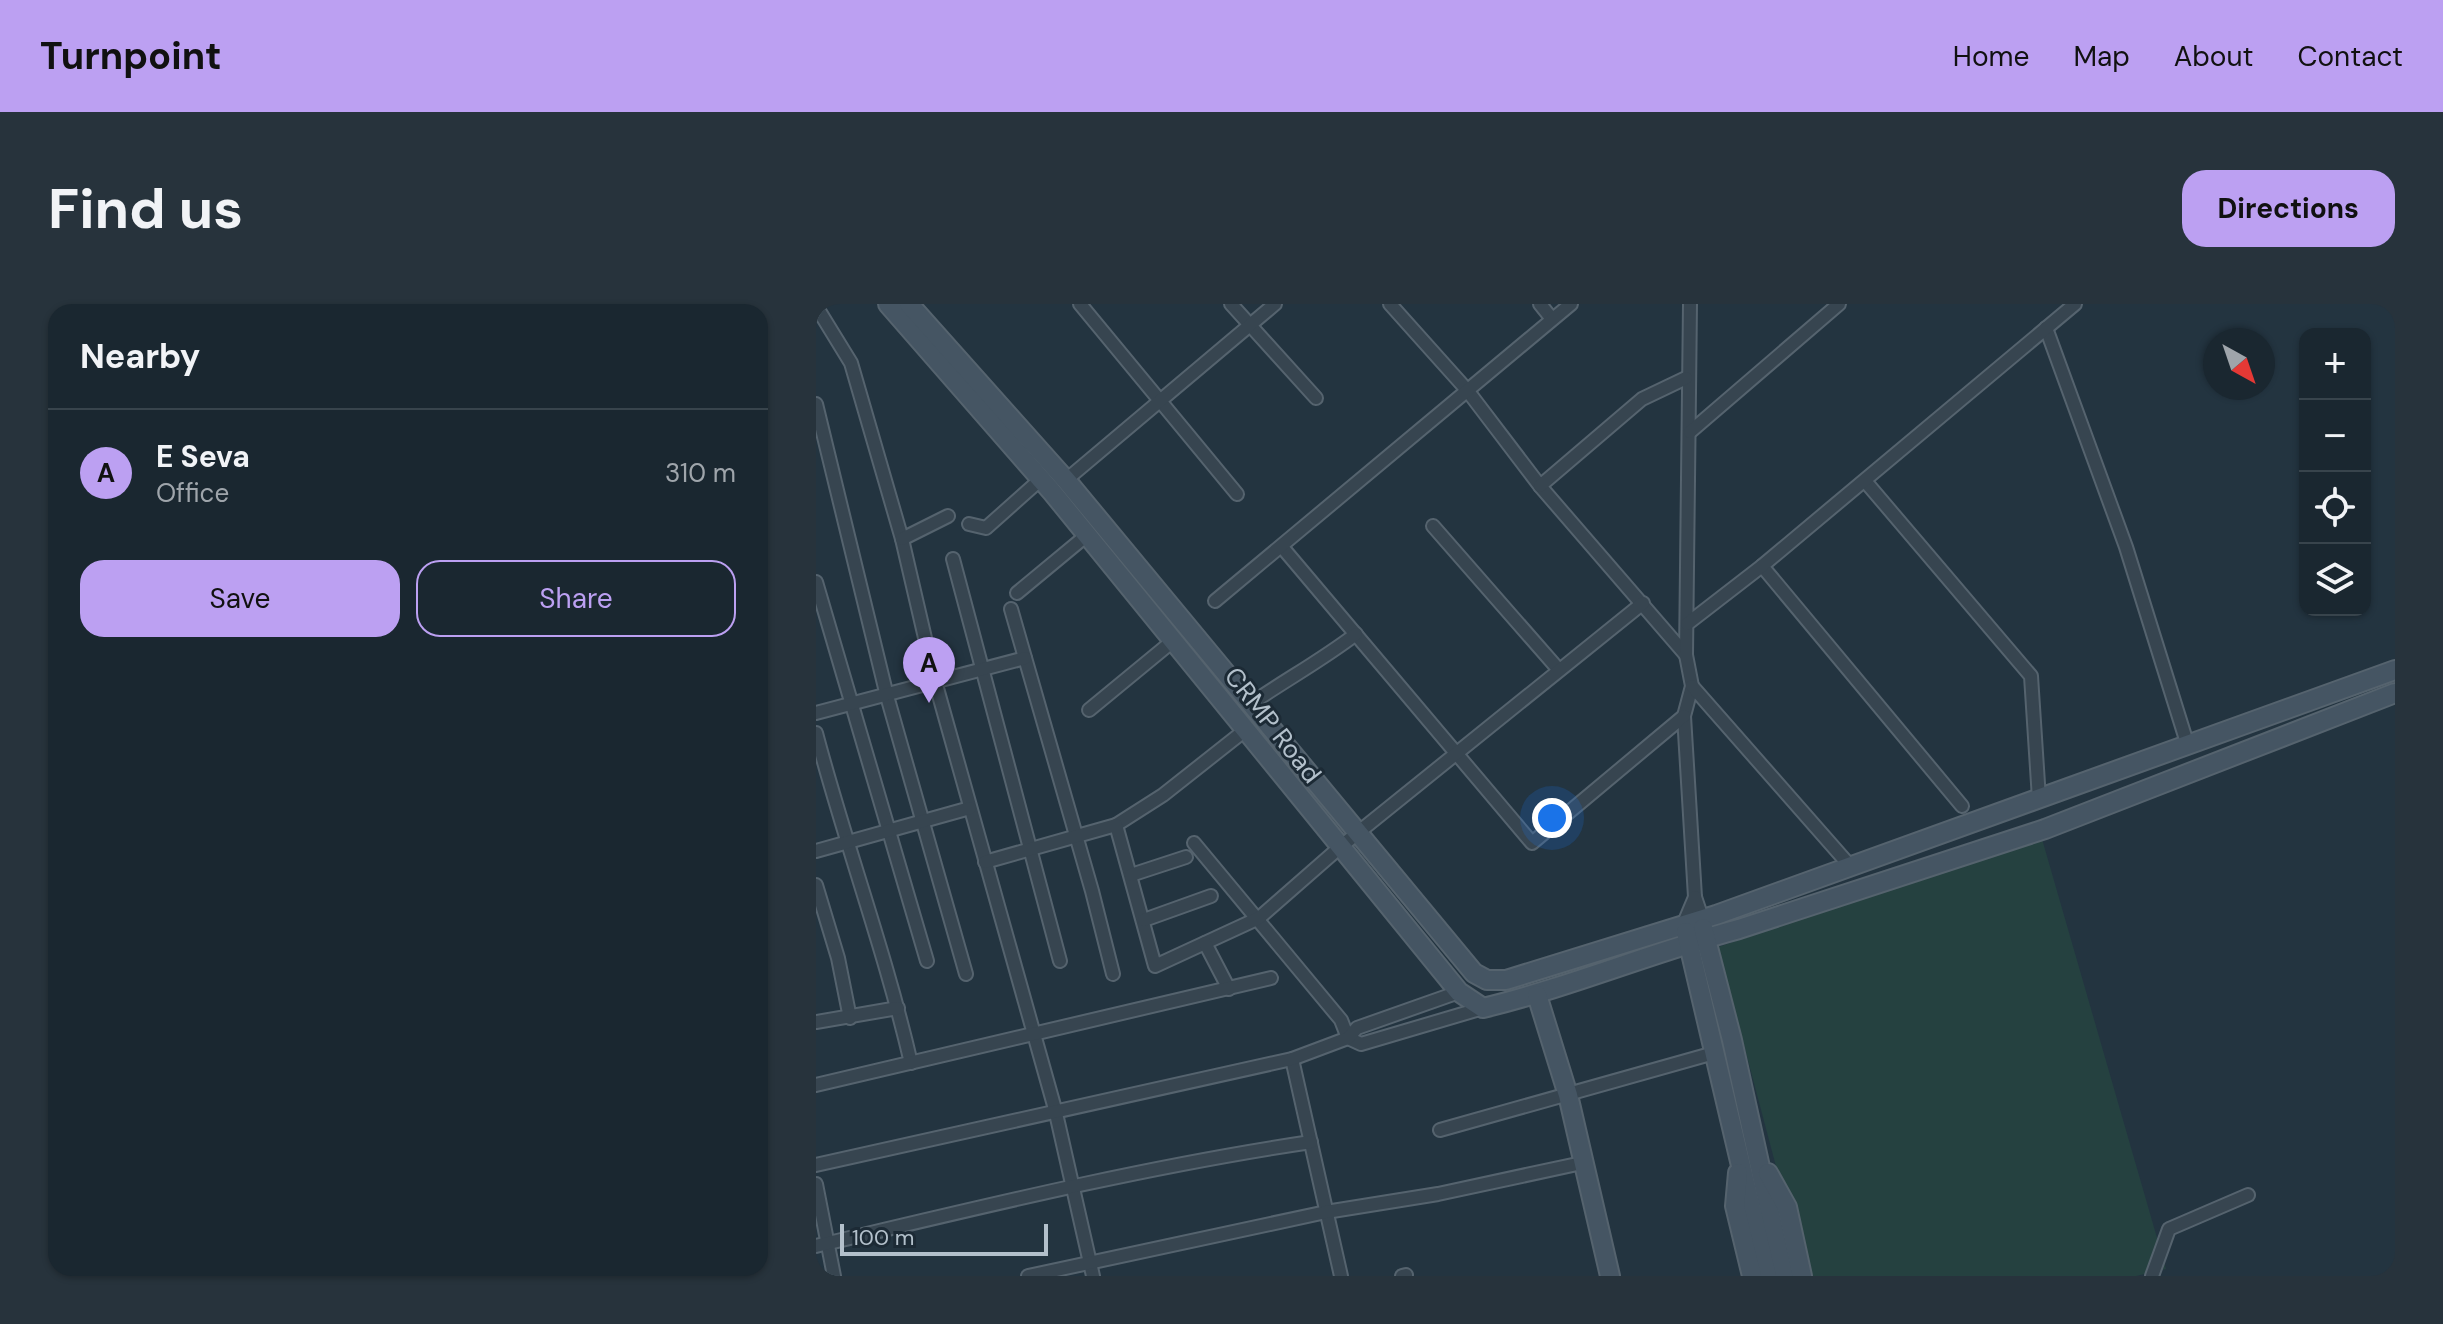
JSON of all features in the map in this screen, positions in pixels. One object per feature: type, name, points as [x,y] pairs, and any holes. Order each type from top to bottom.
[{"type":"main road","name":"CRMP Road","points":[[888,304],[1041,479],[1459,992],[1483,1008]]},
{"type":"main road","name":"CRMP Road","points":[[909,304],[1066,480],[1474,973],[1487,980],[1506,980],[1694,930]]},
{"type":"main road","points":[[1483,1008],[1537,995],[1851,867],[2395,670]]},
{"type":"main road","points":[[1694,930],[2045,829],[2395,693]]},
{"type":"main road","points":[[1694,930],[1714,1053],[1748,1155],[1787,1207],[1802,1276]]},
{"type":"main road","points":[[1694,930],[1748,1155],[1784,1276]]},
{"type":"main road","points":[[1537,995],[1568,1095],[1610,1276]]},
{"type":"main road","points":[[1748,1155],[1735,1206],[1752,1276]]},
{"type":"main road","points":[[1754,1178],[1767,1276]]},
{"type":"street","points":[[1080,304],[1237,494]]},
{"type":"street","points":[[1231,304],[1316,398]]},
{"type":"street","points":[[1066,480],[1275,304]]},
{"type":"street","points":[[1390,304],[1467,390],[1540,486],[1686,655]]},
{"type":"street","points":[[1540,304],[1552,319]]},
{"type":"street","points":[[1215,601],[1571,304]]},
{"type":"street","points":[[1690,304],[1686,378],[1690,432],[1686,655],[1692,686],[1684,716],[1695,897],[1694,930]]},
{"type":"street","points":[[1690,432],[1839,304]]},
{"type":"street","points":[[2050,304],[2059,315]]},
{"type":"street","points":[[1687,624],[1762,566],[2075,304]]},
{"type":"street","points":[[816,306],[851,363],[902,539],[935,681],[1055,1109],[1091,1269]]},
{"type":"street","points":[[2046,328],[2126,547],[2188,746]]},
{"type":"street","points":[[1540,486],[1642,399],[1686,378]]},
{"type":"street","points":[[816,404],[887,696],[966,974]]},
{"type":"street","points":[[969,524],[986,528],[1041,479]]},
{"type":"street","points":[[1865,481],[2031,676],[2039,799]]},
{"type":"street","points":[[902,539],[948,516]]},
{"type":"street","points":[[1433,526],[1559,670]]},
{"type":"street","points":[[1017,593],[1087,535]]},
{"type":"street","points":[[1282,547],[1532,843],[1684,716]]},
{"type":"street","points":[[953,559],[1060,961]]},
{"type":"street","points":[[1762,566],[1962,806]]},
{"type":"street","points":[[816,582],[927,961]]},
{"type":"street","points":[[1116,825],[1155,966],[1259,918],[1339,848],[1643,603]]},
{"type":"street","points":[[1011,609],[1113,974]]},
{"type":"street","points":[[1252,703],[1296,672],[1308,670],[1356,634]]},
{"type":"street","points":[[1089,710],[1174,640]]},
{"type":"street","points":[[816,713],[1025,658]]},
{"type":"street","points":[[1692,686],[1851,867]]},
{"type":"street","points":[[985,862],[1116,825],[1163,795],[1244,731]]},
{"type":"street","points":[[816,733],[845,844],[898,1008],[911,1063]]},
{"type":"street","points":[[816,851],[970,808]]},
{"type":"street","points":[[1194,843],[1341,1020],[1348,1038],[1361,1044],[1483,1008]]},
{"type":"street","points":[[1131,875],[1186,857]]},
{"type":"street","points":[[816,885],[838,958],[850,1018]]},
{"type":"street","points":[[1144,920],[1211,896]]},
{"type":"street","points":[[1694,930],[1695,897]]},
{"type":"street","points":[[1205,943],[1229,989]]},
{"type":"street","points":[[816,1085],[1271,978]]},
{"type":"street","points":[[816,1165],[1055,1109],[1292,1059],[1348,1038],[1357,1028],[1459,992]]},
{"type":"street","points":[[816,1022],[898,1008]]},
{"type":"street","points":[[1440,1130],[1714,1053]]},
{"type":"street","points":[[1292,1059],[1341,1276]]},
{"type":"street","points":[[822,1245],[1071,1184],[1190,1160],[1311,1142]]},
{"type":"street","points":[[1028,1276],[1091,1269],[1326,1212],[1438,1194],[1582,1163]]},
{"type":"street","points":[[816,1184],[822,1245],[834,1276]]},
{"type":"street","points":[[2152,1276],[2169,1229],[2248,1195]]},
{"type":"green space","points":[[2042,839],[2166,1269],[2136,1276],[1805,1276],[1718,947]]},
{"type":"place","name":"E Seva","points":[[929,703]]}]
